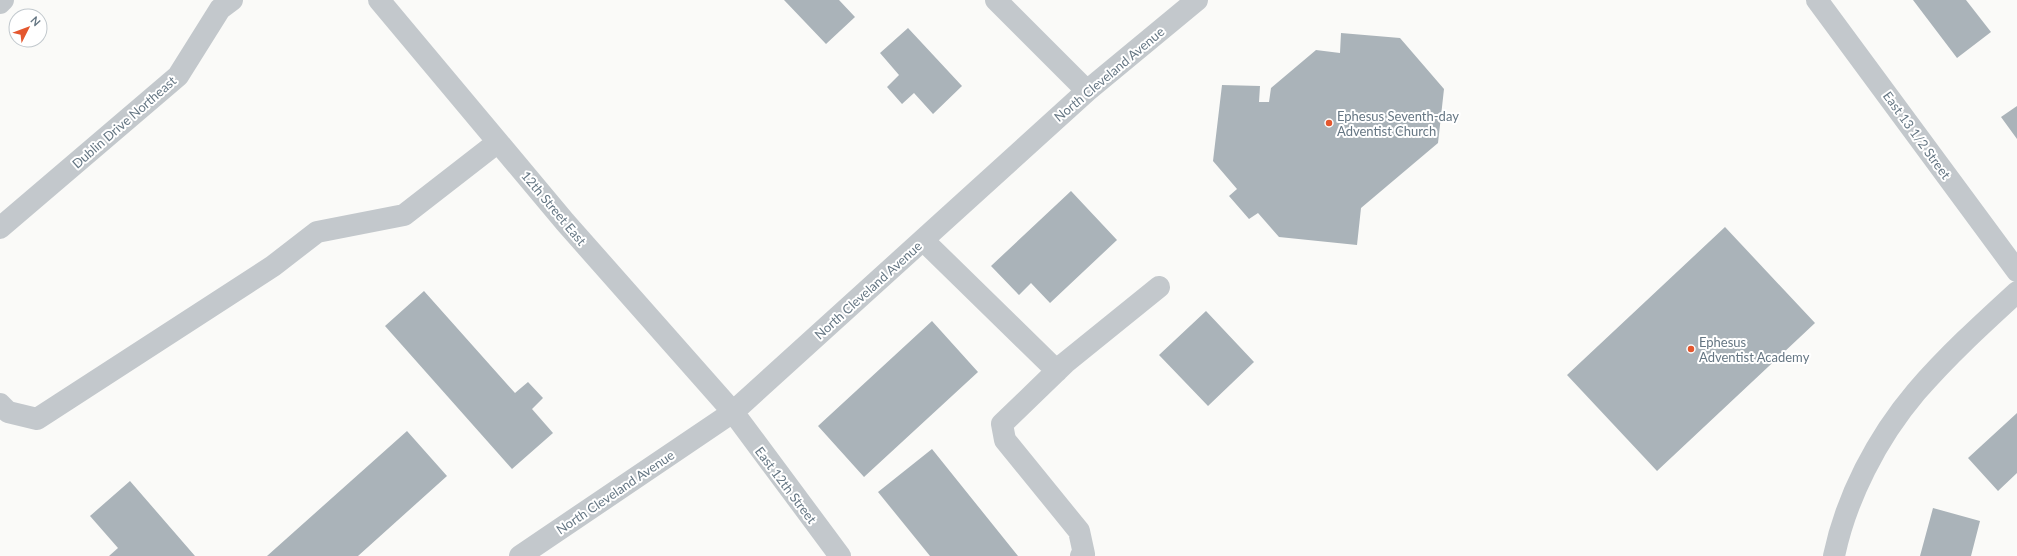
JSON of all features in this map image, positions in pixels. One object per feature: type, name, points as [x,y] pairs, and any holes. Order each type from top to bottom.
[{"type":"street","points":[[0,3],[3,0]]},
{"type":"street","name":"Dublin Drive Northeast","points":[[0,228],[178,76],[220,10],[232,0]]},
{"type":"street","name":"12th Street East","points":[[379,0],[565,222],[733,412]]},
{"type":"street","points":[[996,0],[1087,91]]},
{"type":"street","name":"North Cleveland Avenue","points":[[520,556],[733,412],[1087,91],[1197,0]]},
{"type":"street","name":"East 13 1/2 Street","points":[[1817,0],[2017,271]]},
{"type":"street","points":[[0,404],[8,412],[37,419],[273,266],[317,232],[404,215],[498,142]]},
{"type":"street","points":[[923,240],[1057,371]]},
{"type":"street","points":[[1081,556],[1084,554],[1079,532],[1005,440],[1002,424],[1057,371],[1158,287]]},
{"type":"street","points":[[1834,556],[1837,541],[1856,489],[1886,433],[1915,393],[1952,352],[2017,292]]},
{"type":"street","name":"East 12th Street","points":[[733,412],[840,556]]},
{"type":"building","points":[[784,0],[839,0],[855,17],[826,44]]},
{"type":"building","points":[[1913,0],[1966,0],[1991,32],[1957,58]]},
{"type":"building","points":[[908,28],[962,86],[933,114],[914,93],[902,104],[887,87],[899,75],[880,53]]},
{"type":"building","name":"Ephesus Seventh-day Adventist Church","points":[[1341,33],[1400,38],[1444,89],[1438,143],[1361,208],[1357,245],[1279,237],[1258,213],[1249,219],[1229,196],[1237,189],[1213,161],[1222,85],[1260,86],[1259,102],[1269,102],[1271,88],[1316,50],[1340,53]]},
{"type":"building","points":[[2017,106],[2017,139],[2001,117]]},
{"type":"building","points":[[1071,191],[1117,240],[1050,303],[1031,283],[1019,295],[991,266]]},
{"type":"building","name":"Ephesus Adventist Academy","points":[[1725,227],[1815,323],[1657,471],[1567,375]]},
{"type":"building","points":[[424,291],[515,393],[528,382],[543,398],[532,409],[553,433],[512,469],[385,326]]},
{"type":"building","points":[[1206,311],[1254,362],[1208,406],[1159,355]]},
{"type":"building","points":[[932,321],[978,372],[864,477],[818,426]]},
{"type":"building","points":[[2017,413],[2017,473],[1998,491],[1968,458]]},
{"type":"building","points":[[407,431],[447,476],[358,556],[267,556]]},
{"type":"building","points":[[932,449],[1018,556],[930,556],[878,492]]},
{"type":"building","points":[[130,481],[195,556],[109,556],[118,548],[90,516]]},
{"type":"building","points":[[1933,508],[1980,521],[1971,556],[1920,556]]},
{"type":"place","name":"Ephesus Seventh-day Adventist Church","points":[[1329,123]]},
{"type":"place","name":"Ephesus Adventist Academy","points":[[1691,349]]}]
